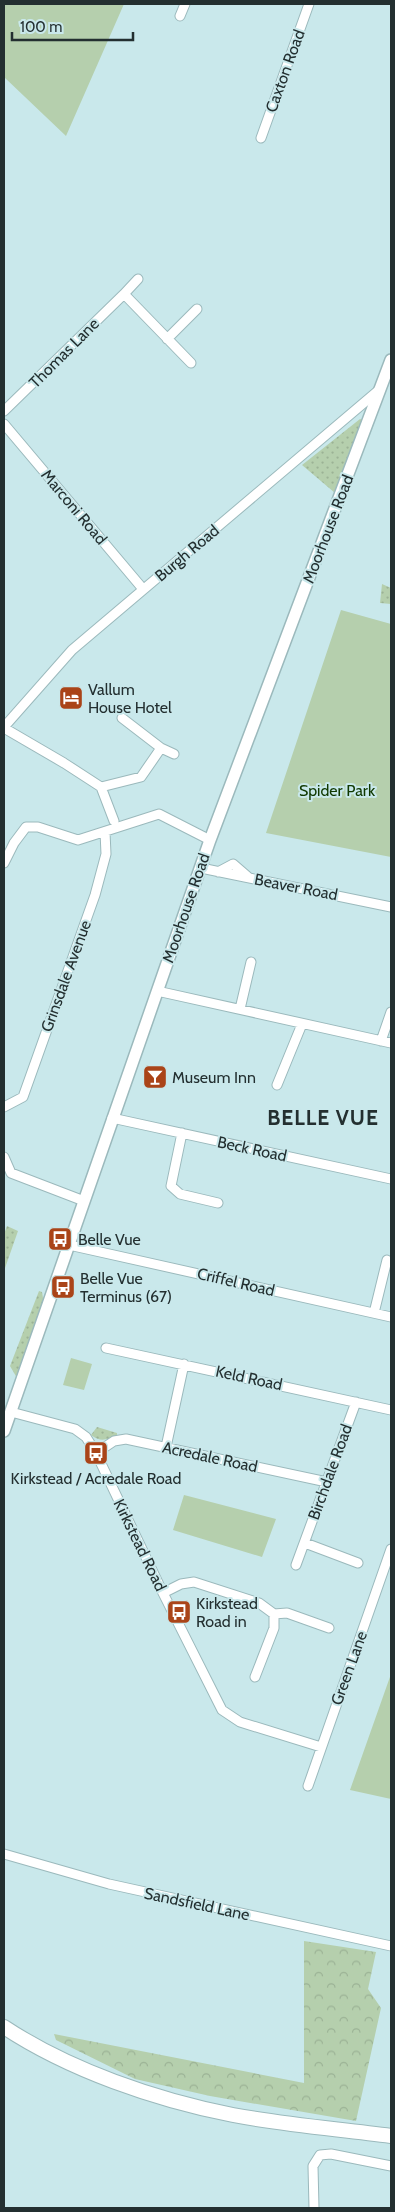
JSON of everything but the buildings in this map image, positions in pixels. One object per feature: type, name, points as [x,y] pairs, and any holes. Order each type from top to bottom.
[{"type":"highway","points":[[4,2027],[30,2044],[68,2063],[130,2087],[198,2107],[234,2115],[391,2136]]},
{"type":"main road","name":"Moorhouse Road","points":[[4,1431],[210,840],[391,360]]},
{"type":"street","points":[[180,16],[185,4]]},
{"type":"street","name":"Caxton Road","points":[[261,138],[309,4]]},
{"type":"street","name":"Thomas Lane","points":[[4,412],[138,279]]},
{"type":"street","points":[[124,294],[191,363]]},
{"type":"street","points":[[167,338],[197,309]]},
{"type":"street","name":"Burgh Road","points":[[4,728],[72,650],[380,389]]},
{"type":"street","points":[[356,411],[369,422]]},
{"type":"street","name":"Marconi Road","points":[[4,424],[143,589]]},
{"type":"street","points":[[122,718],[161,748],[174,754]]},
{"type":"street","points":[[4,728],[101,787],[114,821]]},
{"type":"street","points":[[101,787],[141,777],[161,748]]},
{"type":"street","points":[[4,863],[14,843],[26,827],[38,827],[78,840],[159,814],[210,840]]},
{"type":"street","name":"Grinsdale Avenue","points":[[4,1108],[23,1097],[95,895],[106,854],[105,832]]},
{"type":"street","name":"Beaver Road","points":[[201,868],[218,872],[233,864],[248,878],[391,907]]},
{"type":"street","points":[[240,1009],[251,962]]},
{"type":"street","points":[[157,991],[391,1043]]},
{"type":"street","points":[[381,1041],[391,1012]]},
{"type":"street","points":[[277,1085],[302,1024]]},
{"type":"street","name":"Beck Road","points":[[112,1118],[391,1179]]},
{"type":"street","points":[[182,1134],[171,1186],[180,1194],[218,1203]]},
{"type":"street","points":[[4,1157],[11,1173],[84,1201]]},
{"type":"street","name":"Criffel Road","points":[[69,1245],[391,1317]]},
{"type":"street","points":[[374,1313],[386,1260]]},
{"type":"street","name":"Keld Road","points":[[106,1348],[391,1410]]},
{"type":"street","points":[[166,1447],[184,1364]]},
{"type":"street","name":"Birchdale Road","points":[[296,1565],[356,1402]]},
{"type":"street","name":"Kirkstead Road","points":[[11,1412],[76,1430],[86,1437],[96,1453],[222,1710],[240,1722],[321,1747]]},
{"type":"street","name":"Acredale Road","points":[[96,1453],[114,1441],[126,1439],[327,1482]]},
{"type":"street","points":[[305,1543],[358,1563]]},
{"type":"street","name":"Green Lane","points":[[308,1786],[391,1549]]},
{"type":"street","points":[[163,1593],[181,1584],[194,1582],[259,1603],[274,1614],[287,1614],[329,1628]]},
{"type":"street","points":[[255,1677],[274,1628],[274,1614]]},
{"type":"street","name":"Sandsfield Lane","points":[[4,1854],[109,1884],[391,1946]]},
{"type":"street","points":[[314,2208],[313,2166],[320,2155],[331,2154],[391,2166]]},
{"type":"green space","points":[[4,4],[124,4],[66,136],[4,77]]},
{"type":"green space","points":[[360,419],[363,420],[335,493],[302,465]]},
{"type":"green space","points":[[382,584],[391,588],[391,604],[380,603]]},
{"type":"green space","name":"Spider Park","points":[[341,610],[391,624],[391,857],[266,833]]},
{"type":"green space","points":[[7,1226],[18,1231],[4,1271],[4,1234]]},
{"type":"green space","points":[[39,1291],[42,1292],[44,1304],[17,1378],[10,1366]]},
{"type":"green space","points":[[71,1358],[92,1364],[84,1390],[63,1385]]},
{"type":"green space","points":[[97,1427],[117,1433],[117,1436],[104,1440],[98,1439],[91,1435]]},
{"type":"green space","points":[[184,1495],[276,1519],[262,1557],[173,1530]]},
{"type":"green space","points":[[391,1674],[391,1799],[350,1790]]},
{"type":"green space","points":[[304,1941],[376,1952],[368,1989],[381,2008],[356,2121],[210,2096],[135,2079],[56,2040],[54,2034],[304,2083]]},
{"type":"place","name":"Vallum House Hotel","points":[[71,698]]},
{"type":"place","name":"Museum Inn","points":[[155,1077]]},
{"type":"place","name":"Belle Vue","points":[[60,1239]]},
{"type":"place","name":"Belle Vue Terminus (67)","points":[[63,1287]]},
{"type":"place","name":"Kirkstead / Acredale Road","points":[[96,1453]]},
{"type":"place","name":"Kirkstead Road in","points":[[179,1612]]},
{"type":"district","name":"BELLE VUE","points":[[323,1117]]}]
